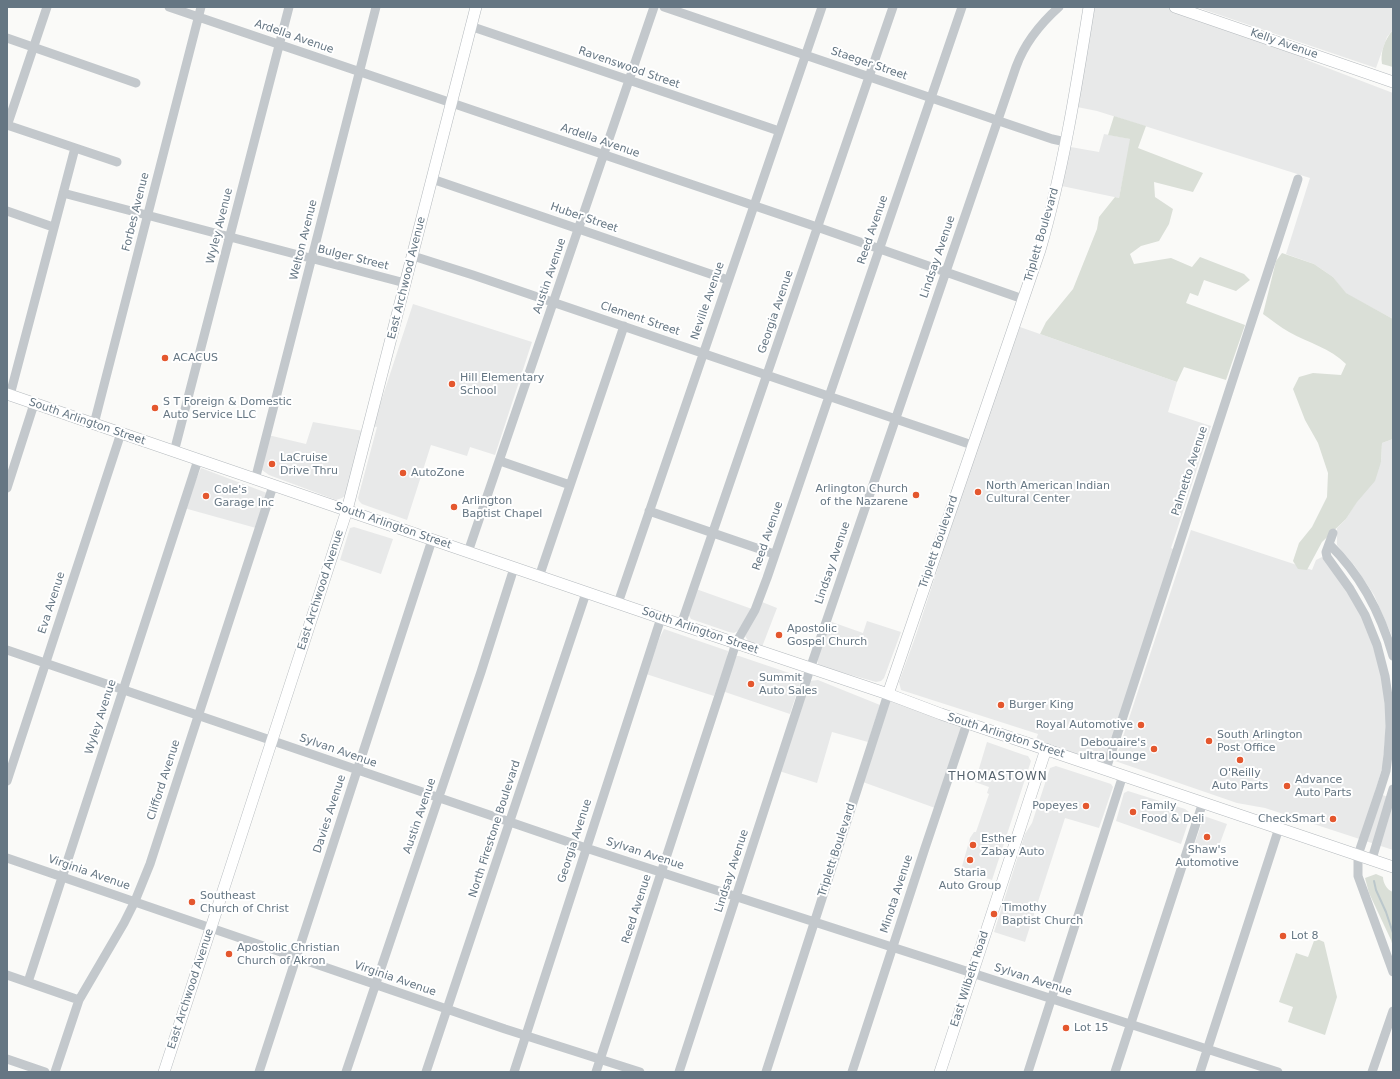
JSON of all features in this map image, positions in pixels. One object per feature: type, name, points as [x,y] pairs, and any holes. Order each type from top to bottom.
[{"type":"main road","name":"East Archwood Avenue","points":[[164,1072],[347,510],[476,7]]},
{"type":"main road","name":"Triplett Boulevard","points":[[888,694],[1023,298],[1049,217],[1066,142],[1089,7]]},
{"type":"main road","name":"Kelly Avenue","points":[[1176,7],[1393,82]]},
{"type":"main road","name":"South Arlington Street","points":[[8,394],[539,577],[888,694],[967,723],[1393,867]]},
{"type":"main road","name":"East Wilbeth Road","points":[[940,1072],[1046,749]]},
{"type":"street","points":[[47,7],[7,125],[117,162]]},
{"type":"street","name":"Ardella Avenue","points":[[169,7],[1023,298]]},
{"type":"street","name":"Forbes Avenue","points":[[94,424],[201,7]]},
{"type":"street","name":"Wyley Avenue","points":[[174,452],[289,7]]},
{"type":"street","name":"Welton Avenue","points":[[255,480],[376,7]]},
{"type":"street","name":"Austin Avenue","points":[[468,552],[654,7]]},
{"type":"street","name":"Staeger Street","points":[[664,7],[997,121],[1052,139],[1066,142]]},
{"type":"street","name":"Neville Avenue","points":[[618,603],[822,7]]},
{"type":"street","name":"Georgia Avenue","points":[[681,625],[892,7]]},
{"type":"street","name":"Reed Avenue","points":[[596,1072],[736,643],[759,601],[962,7]]},
{"type":"street","name":"Lindsay Avenue","points":[[680,1072],[810,668],[1016,67],[1026,44],[1038,28],[1059,7]]},
{"type":"street","name":"Ravenswood Street","points":[[470,26],[779,131]]},
{"type":"street","points":[[7,38],[136,83]]},
{"type":"street","points":[[8,394],[75,148]]},
{"type":"street","name":"Huber Street","points":[[432,179],[728,280]]},
{"type":"street","name":"Palmetto Avenue","points":[[1106,770],[1298,179]]},
{"type":"street","name":"Bulger Street","points":[[63,193],[405,283]]},
{"type":"street","points":[[7,211],[53,227]]},
{"type":"street","name":"Clement Street","points":[[413,256],[624,326],[972,445]]},
{"type":"street","points":[[539,577],[624,326]]},
{"type":"street","points":[[7,488],[34,404]]},
{"type":"street","name":"Eva Avenue","points":[[7,781],[121,433]]},
{"type":"street","name":"Wyley Avenue","points":[[28,982],[198,460]]},
{"type":"street","points":[[500,461],[570,485]]},
{"type":"street","name":"Clifford Avenue","points":[[55,1072],[79,1000],[119,932],[135,901],[150,864],[273,486]]},
{"type":"street","points":[[649,511],[712,534],[774,554]]},
{"type":"street","points":[[1333,533],[1326,552],[1327,558],[1342,578],[1365,615],[1377,645],[1391,702],[1386,771],[1358,855],[1358,876],[1393,972]]},
{"type":"street","name":"Davies Avenue","points":[[258,1072],[432,540]]},
{"type":"street","points":[[1329,544],[1342,556],[1357,576],[1373,603],[1393,656]]},
{"type":"street","name":"Austin Avenue","points":[[346,1072],[481,672],[514,568]]},
{"type":"street","name":"North Firestone Boulevard","points":[[426,1072],[586,593]]},
{"type":"street","name":"Georgia Avenue","points":[[514,1072],[661,618]]},
{"type":"street","name":"Sylvan Avenue","points":[[7,650],[586,848],[1208,1048],[1278,1072]]},
{"type":"street","name":"Triplett Boulevard","points":[[766,1072],[888,694]]},
{"type":"street","name":"Minota Avenue","points":[[852,1072],[892,946],[967,723]]},
{"type":"street","points":[[1028,1072],[1123,775]]},
{"type":"street","points":[[1372,860],[1393,789]]},
{"type":"street","points":[[1115,1072],[1202,802]]},
{"type":"street","points":[[1200,1072],[1279,828]]},
{"type":"street","name":"Virginia Avenue","points":[[7,858],[447,1009],[640,1072]]},
{"type":"street","points":[[7,975],[79,1000]]},
{"type":"street","points":[[1372,1072],[1393,1010]]},
{"type":"street","points":[[7,1059],[45,1072]]},
{"type":"shaded area","points":[[1089,7],[1175,7],[1306,52],[1304,59],[1393,93],[1393,319],[1345,293],[1333,277],[1314,264],[1286,254],[1310,178],[1097,111],[1072,106]]},
{"type":"shaded area","points":[[1196,7],[1393,7],[1393,30],[1387,37],[1376,68]]},
{"type":"shaded area","points":[[1393,30],[1393,67],[1382,64],[1382,55],[1384,46]]},
{"type":"shaded area","points":[[1114,116],[1146,126],[1138,148],[1203,173],[1193,192],[1154,182],[1155,197],[1173,209],[1169,224],[1159,241],[1141,246],[1130,254],[1134,264],[1171,258],[1192,267],[1200,257],[1244,274],[1250,280],[1236,291],[1204,280],[1198,296],[1190,293],[1186,303],[1245,325],[1226,380],[1184,367],[1177,382],[1040,334],[1046,322],[1073,289],[1097,229],[1099,217],[1115,197],[1119,198],[1130,139],[1108,135]]},
{"type":"shaded area","points":[[1104,134],[1131,139],[1119,198],[1057,185],[1065,146],[1099,152]]},
{"type":"shaded area","points":[[1282,253],[1314,264],[1333,277],[1346,293],[1393,319],[1393,439],[1382,443],[1381,462],[1375,481],[1357,502],[1346,519],[1322,542],[1307,570],[1298,569],[1293,561],[1299,543],[1312,527],[1327,497],[1328,473],[1318,443],[1305,420],[1293,389],[1299,377],[1313,373],[1341,375],[1346,364],[1340,358],[1319,346],[1282,328],[1263,314],[1276,261]]},
{"type":"shaded area","name":"Hill Elementary School","points":[[413,304],[532,342],[495,455],[470,447],[467,456],[431,445],[407,520],[362,504],[358,498],[377,427],[373,426]]},
{"type":"shaded area","points":[[1020,327],[1177,382],[1168,412],[1211,426],[1171,548],[1177,551],[1106,769],[1034,745],[1038,734],[901,690],[899,682],[916,635],[979,442]]},
{"type":"shaded area","points":[[313,422],[363,431],[346,495],[342,498],[336,500],[269,475],[262,470],[268,435],[306,444]]},
{"type":"shaded area","points":[[1393,439],[1393,643],[1391,634],[1374,595],[1354,565],[1337,545],[1337,528],[1346,519],[1381,462],[1382,443]]},
{"type":"shaded area","points":[[201,468],[267,493],[256,528],[184,508]]},
{"type":"shaded area","points":[[354,527],[393,539],[381,574],[340,560],[350,528]]},
{"type":"shaded area","points":[[1191,530],[1312,570],[1316,560],[1322,557],[1333,570],[1361,611],[1382,673],[1387,711],[1383,765],[1375,792],[1393,799],[1393,850],[1265,808],[1237,803],[1115,761]]},
{"type":"shaded area","points":[[696,589],[752,609],[738,631],[734,633],[691,619],[688,614]]},
{"type":"shaded area","points":[[762,602],[777,608],[762,647],[749,642],[745,636]]},
{"type":"shaded area","points":[[829,621],[863,633],[867,621],[901,632],[884,678],[881,681],[876,682],[823,667],[818,664],[817,658]]},
{"type":"shaded area","points":[[664,629],[728,651],[727,659],[714,696],[646,674]]},
{"type":"shaded area","points":[[735,656],[739,656],[798,676],[801,680],[790,714],[722,691]]},
{"type":"shaded area","points":[[818,680],[880,705],[868,742],[832,732],[817,783],[779,771],[810,681]]},
{"type":"shaded area","points":[[888,694],[967,723],[938,809],[860,781]]},
{"type":"shaded area","points":[[987,742],[1028,756],[1031,761],[992,880],[961,870],[970,838],[974,832],[976,832],[989,794],[987,793],[989,787],[975,782]]},
{"type":"shaded area","points":[[1056,766],[1111,784],[1113,787],[1099,828],[1065,818],[1025,942],[994,932],[1025,834],[1032,823],[1050,768]]},
{"type":"shaded area","points":[[1128,791],[1185,809],[1189,812],[1189,820],[1181,844],[1116,821],[1124,793]]},
{"type":"shaded area","points":[[1204,816],[1227,824],[1216,854],[1194,846]]},
{"type":"shaded area","points":[[1376,874],[1383,877],[1386,886],[1393,892],[1393,947],[1369,893],[1365,878]]},
{"type":"shaded area","points":[[1315,938],[1324,942],[1337,997],[1325,1035],[1288,1022],[1293,1007],[1279,1002],[1296,953],[1308,957]]},
{"type":"waterway","points":[[1374,881],[1376,890],[1386,912],[1393,933]]},
{"type":"place","name":"ACACUS","points":[[165,358]]},
{"type":"place","name":"Hill Elementary School","points":[[452,384]]},
{"type":"place","name":"S T Foreign & Domestic Auto Service LLC","points":[[155,408]]},
{"type":"place","name":"LaCruise Drive Thru","points":[[272,464]]},
{"type":"place","name":"AutoZone","points":[[403,473]]},
{"type":"place","name":"North American Indian Cultural Center","points":[[978,492]]},
{"type":"place","name":"Arlington Church of the Nazarene","points":[[916,495]]},
{"type":"place","name":"Cole's Garage Inc","points":[[206,496]]},
{"type":"place","name":"Arlington Baptist Chapel","points":[[454,507]]},
{"type":"place","name":"Apostolic Gospel Church","points":[[779,635]]},
{"type":"place","name":"Summit Auto Sales","points":[[751,684]]},
{"type":"place","name":"Burger King","points":[[1001,705]]},
{"type":"place","name":"Royal Automotive","points":[[1141,725]]},
{"type":"place","name":"South Arlington Post Office","points":[[1209,741]]},
{"type":"place","name":"Debouaire's ultra lounge","points":[[1154,749]]},
{"type":"place","name":"O'Reilly Auto Parts","points":[[1240,760]]},
{"type":"place","name":"Advance Auto Parts","points":[[1287,786]]},
{"type":"place","name":"Popeyes","points":[[1086,806]]},
{"type":"place","name":"Family Food & Deli","points":[[1133,812]]},
{"type":"place","name":"CheckSmart","points":[[1333,819]]},
{"type":"place","name":"Shaw's Automotive","points":[[1207,837]]},
{"type":"place","name":"Esther Zabay Auto","points":[[973,845]]},
{"type":"place","name":"Staria Auto Group","points":[[970,860]]},
{"type":"place","name":"Southeast Church of Christ","points":[[192,902]]},
{"type":"place","name":"Timothy Baptist Church","points":[[994,914]]},
{"type":"place","name":"Lot 8","points":[[1283,936]]},
{"type":"place","name":"Apostolic Christian Church of Akron","points":[[229,954]]},
{"type":"place","name":"Lot 15","points":[[1066,1028]]},
{"type":"district","name":"THOMASTOWN","points":[[998,777]]}]
